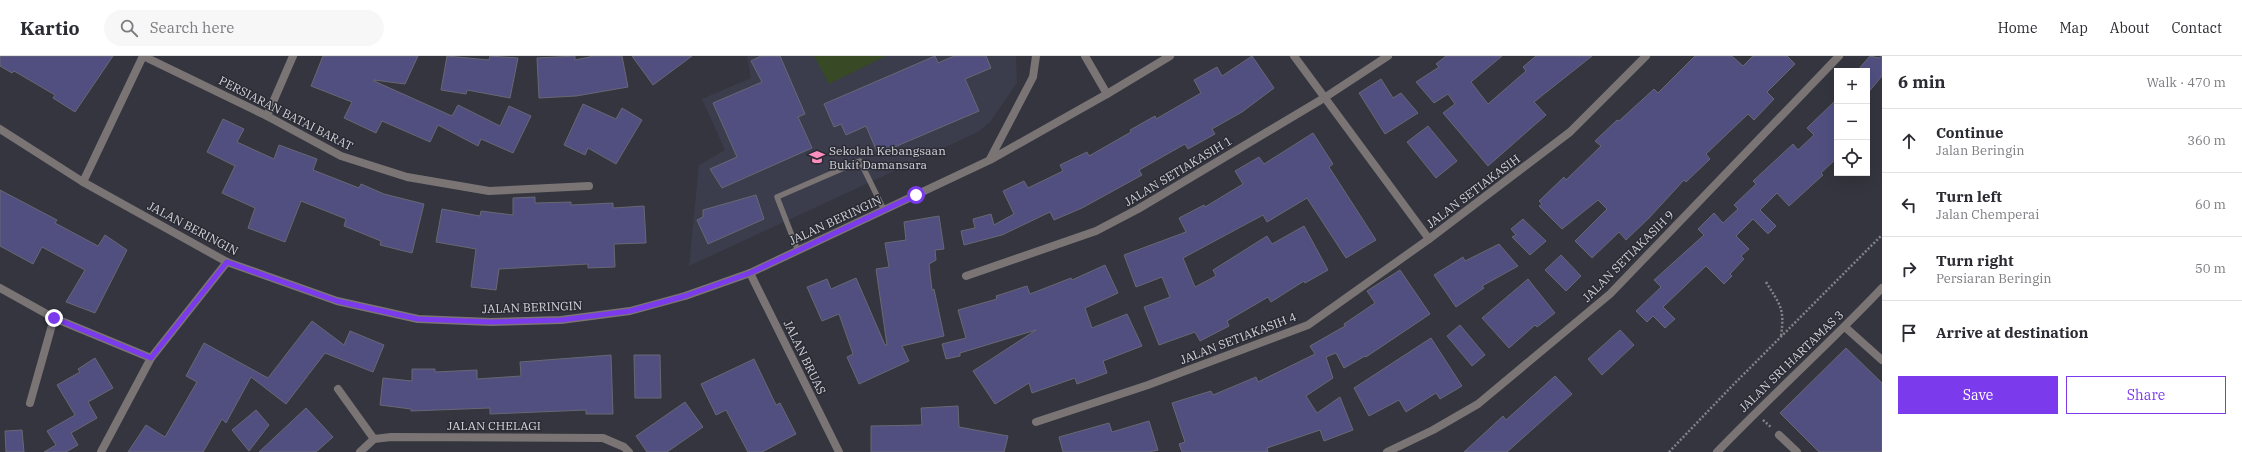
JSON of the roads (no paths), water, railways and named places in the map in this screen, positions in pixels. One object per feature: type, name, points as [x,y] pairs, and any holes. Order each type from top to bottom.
[{"type":"street","points":[[82,182],[143,56]]},
{"type":"street","name":"PERSIARAN BATAI BARAT","points":[[143,56],[267,116],[341,156],[406,177],[489,190],[590,186]]},
{"type":"street","points":[[267,116],[293,56]]},
{"type":"street","points":[[990,160],[1032,77],[1036,56]]},
{"type":"street","points":[[1085,56],[1107,94]]},
{"type":"street","name":"JALAN BERINGIN","points":[[0,129],[82,182],[227,262],[345,302],[418,319],[491,322],[561,320],[630,311],[685,296],[750,273],[990,160],[1107,94],[1170,56]]},
{"type":"street","name":"JALAN SETIAKASIH","points":[[1294,56],[1429,239],[1570,132],[1646,56]]},
{"type":"street","name":"JALAN SETIAKASIH 1","points":[[966,276],[1096,231],[1138,209],[1324,98],[1388,56]]},
{"type":"street","name":"JALAN SETIAKASIH 9","points":[[1387,452],[1433,430],[1478,404],[1610,294],[1839,56]]},
{"type":"street","name":"JALAN SETIAKASIH 4","points":[[1036,422],[1148,385],[1308,325],[1429,239]]},
{"type":"street","points":[[101,452],[151,358],[227,262]]},
{"type":"street","name":"JALAN BRUAS","points":[[750,273],[839,452]]},
{"type":"street","points":[[0,288],[54,318],[151,358]]},
{"type":"street","name":"JALAN SRI HARTAMAS 3","points":[[1717,452],[1755,412],[1845,327],[1882,288]]},
{"type":"street","points":[[30,403],[54,318]]},
{"type":"street","points":[[1845,327],[1882,360]]},
{"type":"street","points":[[338,389],[374,438],[360,452]]},
{"type":"street","points":[[1779,435],[1797,452]]},
{"type":"street","name":"JALAN CHELAGI","points":[[374,438],[603,438],[624,447],[629,452]]},
{"type":"lane","points":[[798,251],[777,197],[860,160],[884,210]]},
{"type":"place","name":"Sekolah Kebangsaan Bukit Damansara","points":[[817,157]]}]
